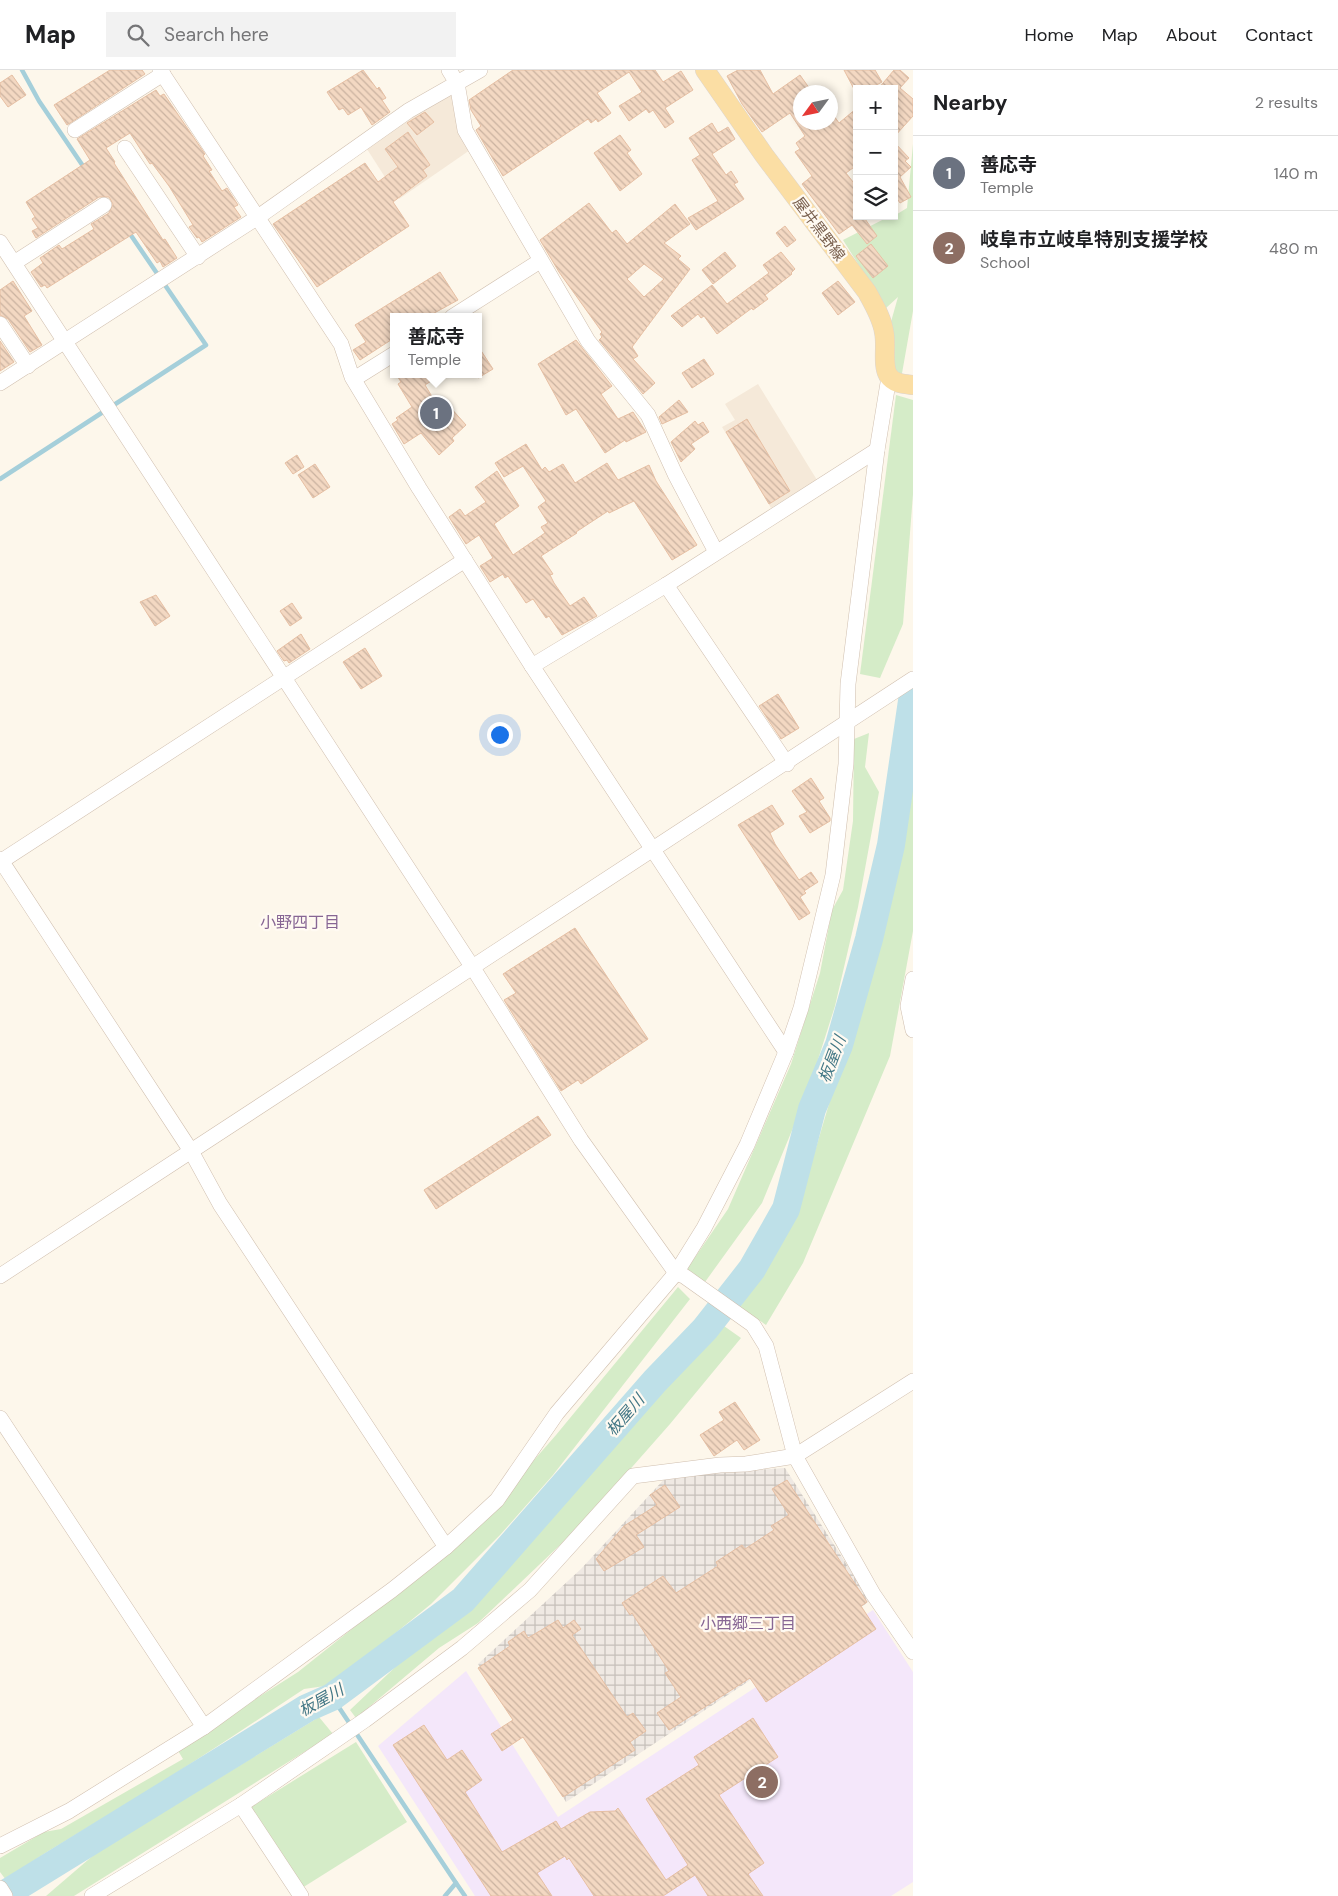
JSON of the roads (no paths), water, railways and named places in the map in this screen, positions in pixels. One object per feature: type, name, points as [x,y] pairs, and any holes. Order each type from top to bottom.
[{"type":"main road","name":"屋井黒野線","points":[[706,70],[759,148],[867,292],[878,313],[884,331],[886,368],[900,382]]},
{"type":"street","points":[[0,383],[258,218],[408,111],[453,76],[480,70]]},
{"type":"street","points":[[75,130],[161,72],[341,344],[354,379],[532,666],[786,1052]]},
{"type":"street","points":[[453,76],[465,130],[588,341],[648,415],[675,474],[716,552]]},
{"type":"street","points":[[125,148],[198,257]]},
{"type":"street","points":[[14,263],[104,206]]},
{"type":"street","points":[[0,242],[473,968],[582,1140],[680,1274],[753,1325],[766,1346],[795,1456],[873,1594],[913,1652]]},
{"type":"street","points":[[458,313],[540,261]]},
{"type":"street","points":[[0,324],[28,366]]},
{"type":"street","points":[[354,379],[390,356]]},
{"type":"street","points":[[0,1846],[69,1811],[204,1727],[392,1590],[446,1547],[497,1500],[557,1413],[680,1274],[747,1145],[786,1052],[801,1008],[833,875],[850,720],[848,684],[877,450],[900,382]]},
{"type":"street","points":[[532,666],[666,585],[877,450]]},
{"type":"street","points":[[446,1547],[220,1204],[190,1151],[0,861],[465,560]]},
{"type":"street","points":[[666,585],[786,764]]},
{"type":"street","points":[[0,1276],[786,764],[913,679]]},
{"type":"street","points":[[913,979],[908,1006],[913,1030]]},
{"type":"street","points":[[92,1896],[241,1804],[365,1720],[462,1648],[530,1590],[633,1476],[720,1465],[746,1464],[795,1456],[913,1381]]},
{"type":"street","points":[[0,1418],[204,1727]]},
{"type":"street","points":[[241,1804],[301,1896]]},
{"type":"street","points":[[0,1888],[5,1896]]},
{"type":"waterway","points":[[22,70],[39,101],[85,169]]},
{"type":"waterway","points":[[0,479],[206,345],[128,231]]},
{"type":"waterway","name":"板屋川","points":[[2,1896],[307,1708],[332,1697],[463,1600],[655,1381],[705,1329],[752,1269],[786,1209],[812,1109],[839,1045],[869,939],[891,845],[913,694]]},
{"type":"waterway","points":[[332,1697],[456,1883],[445,1896]]},
{"type":"waterway","points":[[456,1883],[465,1896]]},
{"type":"place","name":"善応寺","points":[[436,413]]},
{"type":"place","name":"岐阜市立岐阜特別支援学校","points":[[762,1782]]},
{"type":"district","name":"小野四丁目","points":[[300,922]]},
{"type":"district","name":"小西郷三丁目","points":[[748,1623]]}]
